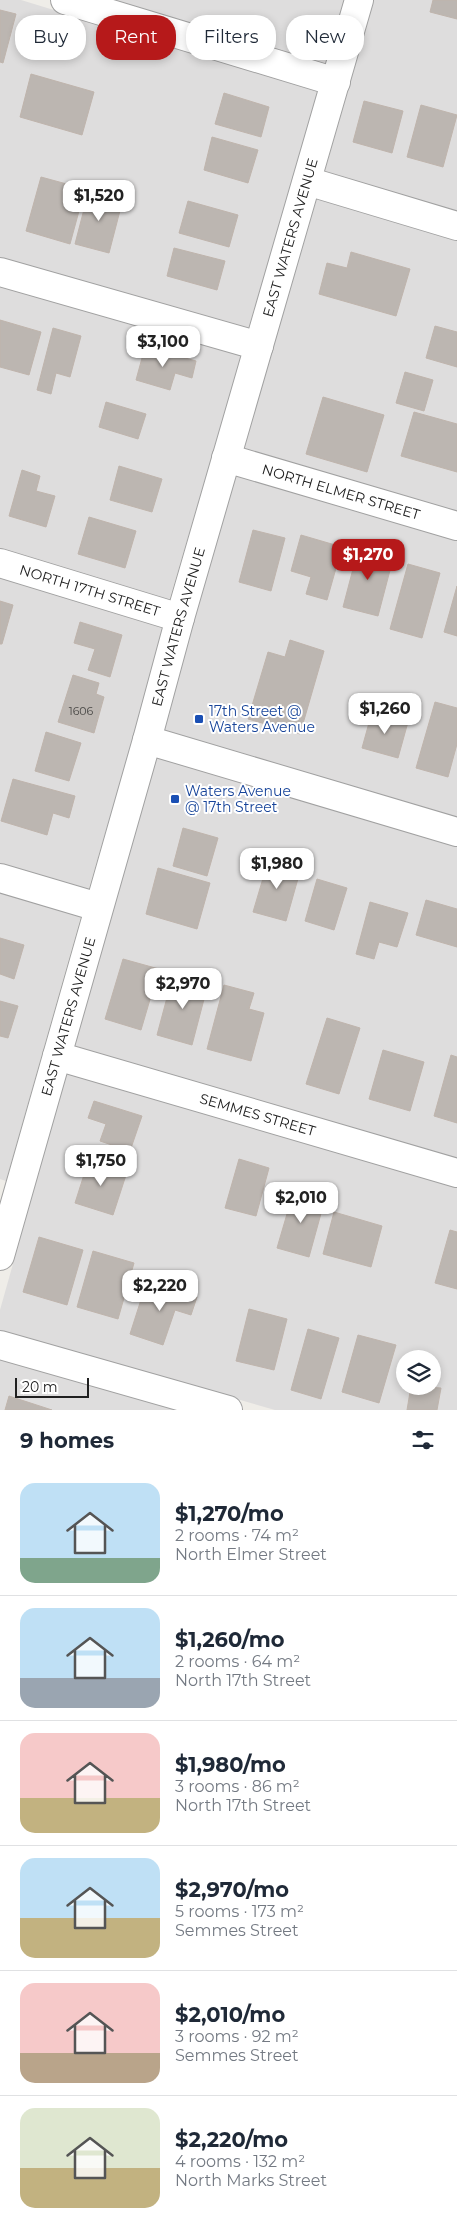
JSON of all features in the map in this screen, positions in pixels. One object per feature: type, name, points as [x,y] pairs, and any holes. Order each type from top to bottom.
[{"type":"street","points":[[65,0],[336,82]]},
{"type":"street","name":"EAST WATERS AVENUE","points":[[0,1256],[8,1195],[57,1056],[98,908],[148,740],[180,618],[359,0]]},
{"type":"street","points":[[307,181],[457,226]]},
{"type":"street","points":[[0,272],[259,346]]},
{"type":"street","name":"NORTH ELMER STREET","points":[[226,458],[457,526]]},
{"type":"street","name":"NORTH 17TH STREET","points":[[0,563],[180,618]]},
{"type":"street","points":[[148,740],[457,832]]},
{"type":"street","points":[[0,878],[98,908]]},
{"type":"street","name":"SEMMES STREET","points":[[57,1056],[457,1173]]},
{"type":"street","points":[[0,1345],[228,1410]]},
{"type":"shaded area","points":[[0,0],[21,0],[70,15],[15,15],[15,60],[86,60],[86,20],[96,23],[96,60],[176,60],[176,47],[186,50],[186,60],[217,60],[319,91],[248,330],[0,259]]},
{"type":"shaded area","points":[[108,0],[345,0],[341,15],[286,15],[286,54],[276,51],[276,15],[186,15],[186,24],[176,21],[176,15],[158,15]]},
{"type":"shaded area","points":[[374,0],[457,0],[457,213],[324,174],[357,60],[364,60],[364,35]]},
{"type":"shaded area","points":[[306,60],[328,60],[326,66]]},
{"type":"shaded area","points":[[317,198],[457,239],[457,512],[243,449]]},
{"type":"shaded area","points":[[0,285],[242,355],[169,601],[0,550]]},
{"type":"shaded area","points":[[236,474],[457,539],[457,819],[164,732],[193,622]]},
{"type":"shaded area","points":[[0,576],[163,626],[134,736],[88,891],[0,865]]},
{"type":"shaded area","points":[[157,756],[457,845],[457,1160],[74,1048]]},
{"type":"shaded area","points":[[0,891],[81,916],[6,1181],[0,1179]]},
{"type":"shaded area","points":[[67,1072],[457,1186],[457,1410],[275,1410],[0,1331],[0,1310]]},
{"type":"shaded area","points":[[0,1357],[184,1410],[0,1410]]},
{"type":"building","points":[[433,0],[457,0],[457,19],[430,12]]},
{"type":"building","points":[[0,10],[16,14],[3,63],[0,62]]},
{"type":"building","points":[[31,74],[94,92],[82,135],[20,117]]},
{"type":"building","points":[[224,93],[269,107],[261,137],[215,124]]},
{"type":"building","points":[[364,101],[403,111],[392,153],[353,142]]},
{"type":"building","points":[[421,105],[457,115],[443,167],[407,157]]},
{"type":"building","points":[[212,137],[258,150],[248,183],[204,170]]},
{"type":"building","points":[[41,177],[85,189],[70,244],[26,231]]},
{"type":"building","points":[[89,190],[123,199],[109,253],[75,244]]},
{"type":"building","points":[[188,201],[238,215],[229,247],[179,233]]},
{"type":"building","points":[[174,248],[225,261],[217,290],[167,276]]},
{"type":"building","points":[[351,252],[410,269],[396,316],[319,294],[327,263],[347,268]]},
{"type":"building","points":[[0,320],[41,332],[29,375],[0,367]]},
{"type":"building","points":[[435,326],[457,332],[457,367],[426,358]]},
{"type":"building","points":[[53,328],[81,336],[70,377],[56,373],[51,394],[37,390]]},
{"type":"building","points":[[145,347],[196,361],[192,378],[175,373],[170,390],[136,380]]},
{"type":"building","points":[[405,372],[433,380],[424,411],[396,403]]},
{"type":"building","points":[[323,397],[384,415],[367,472],[306,454]]},
{"type":"building","points":[[106,402],[146,414],[138,439],[99,427]]},
{"type":"building","points":[[414,412],[457,424],[457,472],[401,456]]},
{"type":"building","points":[[119,466],[162,479],[152,512],[110,500]]},
{"type":"building","points":[[22,470],[40,476],[36,491],[55,496],[46,527],[9,516]]},
{"type":"building","points":[[89,517],[136,531],[125,568],[78,554]]},
{"type":"building","points":[[253,530],[285,538],[271,591],[239,582]]},
{"type":"building","points":[[301,535],[342,547],[327,600],[306,594],[311,577],[291,571]]},
{"type":"building","points":[[359,546],[394,555],[378,616],[343,607]]},
{"type":"building","points":[[408,564],[440,573],[422,638],[390,629]]},
{"type":"building","points":[[457,586],[457,636],[444,632]]},
{"type":"building","points":[[0,601],[13,605],[2,644],[0,644]]},
{"type":"building","points":[[80,622],[122,635],[110,677],[88,670],[95,649],[74,643]]},
{"type":"building","points":[[290,640],[324,651],[300,734],[248,719],[268,652],[285,657]]},
{"type":"building","points":[[73,675],[99,683],[96,694],[104,697],[94,733],[58,722]]},
{"type":"building","points":[[435,702],[457,708],[457,744],[448,777],[416,768]]},
{"type":"building","points":[[372,712],[408,722],[398,758],[362,748]]},
{"type":"building","points":[[46,732],[81,743],[69,781],[35,771]]},
{"type":"building","points":[[13,779],[75,796],[69,818],[53,813],[47,835],[1,821]]},
{"type":"building","points":[[183,828],[218,838],[207,876],[173,866]]},
{"type":"building","points":[[269,858],[301,868],[286,921],[253,912]]},
{"type":"building","points":[[158,868],[210,883],[197,929],[146,914]]},
{"type":"building","points":[[317,879],[347,888],[334,930],[305,921]]},
{"type":"building","points":[[426,900],[457,909],[457,947],[416,935]]},
{"type":"building","points":[[370,902],[408,913],[397,947],[379,942],[374,959],[356,954]]},
{"type":"building","points":[[0,938],[24,945],[14,979],[0,974]]},
{"type":"building","points":[[123,959],[159,969],[141,1030],[105,1019]]},
{"type":"building","points":[[173,975],[208,984],[192,1045],[157,1035]]},
{"type":"building","points":[[224,985],[254,993],[249,1009],[264,1013],[251,1061],[207,1049]]},
{"type":"building","points":[[0,1001],[18,1006],[8,1038],[0,1036]]},
{"type":"building","points":[[327,1018],[360,1028],[339,1094],[306,1084]]},
{"type":"building","points":[[383,1050],[424,1062],[410,1111],[369,1099]]},
{"type":"building","points":[[451,1055],[457,1057],[457,1123],[434,1116]]},
{"type":"building","points":[[94,1101],[142,1116],[130,1151],[100,1141],[106,1124],[88,1118]]},
{"type":"building","points":[[89,1159],[127,1172],[113,1215],[75,1203]]},
{"type":"building","points":[[239,1159],[269,1168],[256,1216],[225,1208]]},
{"type":"building","points":[[294,1190],[325,1199],[309,1257],[277,1248]]},
{"type":"building","points":[[334,1212],[382,1226],[371,1267],[323,1254]]},
{"type":"building","points":[[450,1230],[457,1232],[457,1289],[435,1283]]},
{"type":"building","points":[[39,1237],[83,1250],[67,1305],[23,1292]]},
{"type":"building","points":[[93,1251],[134,1263],[118,1319],[77,1307]]},
{"type":"building","points":[[147,1281],[197,1297],[191,1315],[175,1310],[163,1345],[130,1334]]},
{"type":"building","points":[[249,1309],[287,1319],[274,1370],[236,1361]]},
{"type":"building","points":[[308,1329],[339,1338],[321,1399],[291,1390]]},
{"type":"building","points":[[358,1335],[396,1345],[379,1403],[342,1392]]},
{"type":"building","points":[[410,1395],[440,1395],[437,1410],[407,1410]]},
{"type":"building","points":[[9,1396],[52,1410],[5,1410]]},
{"type":"place","name":"17th Street @ Waters Avenue","points":[[199,719]]},
{"type":"place","name":"Waters Avenue @ 17th Street","points":[[175,799]]}]
